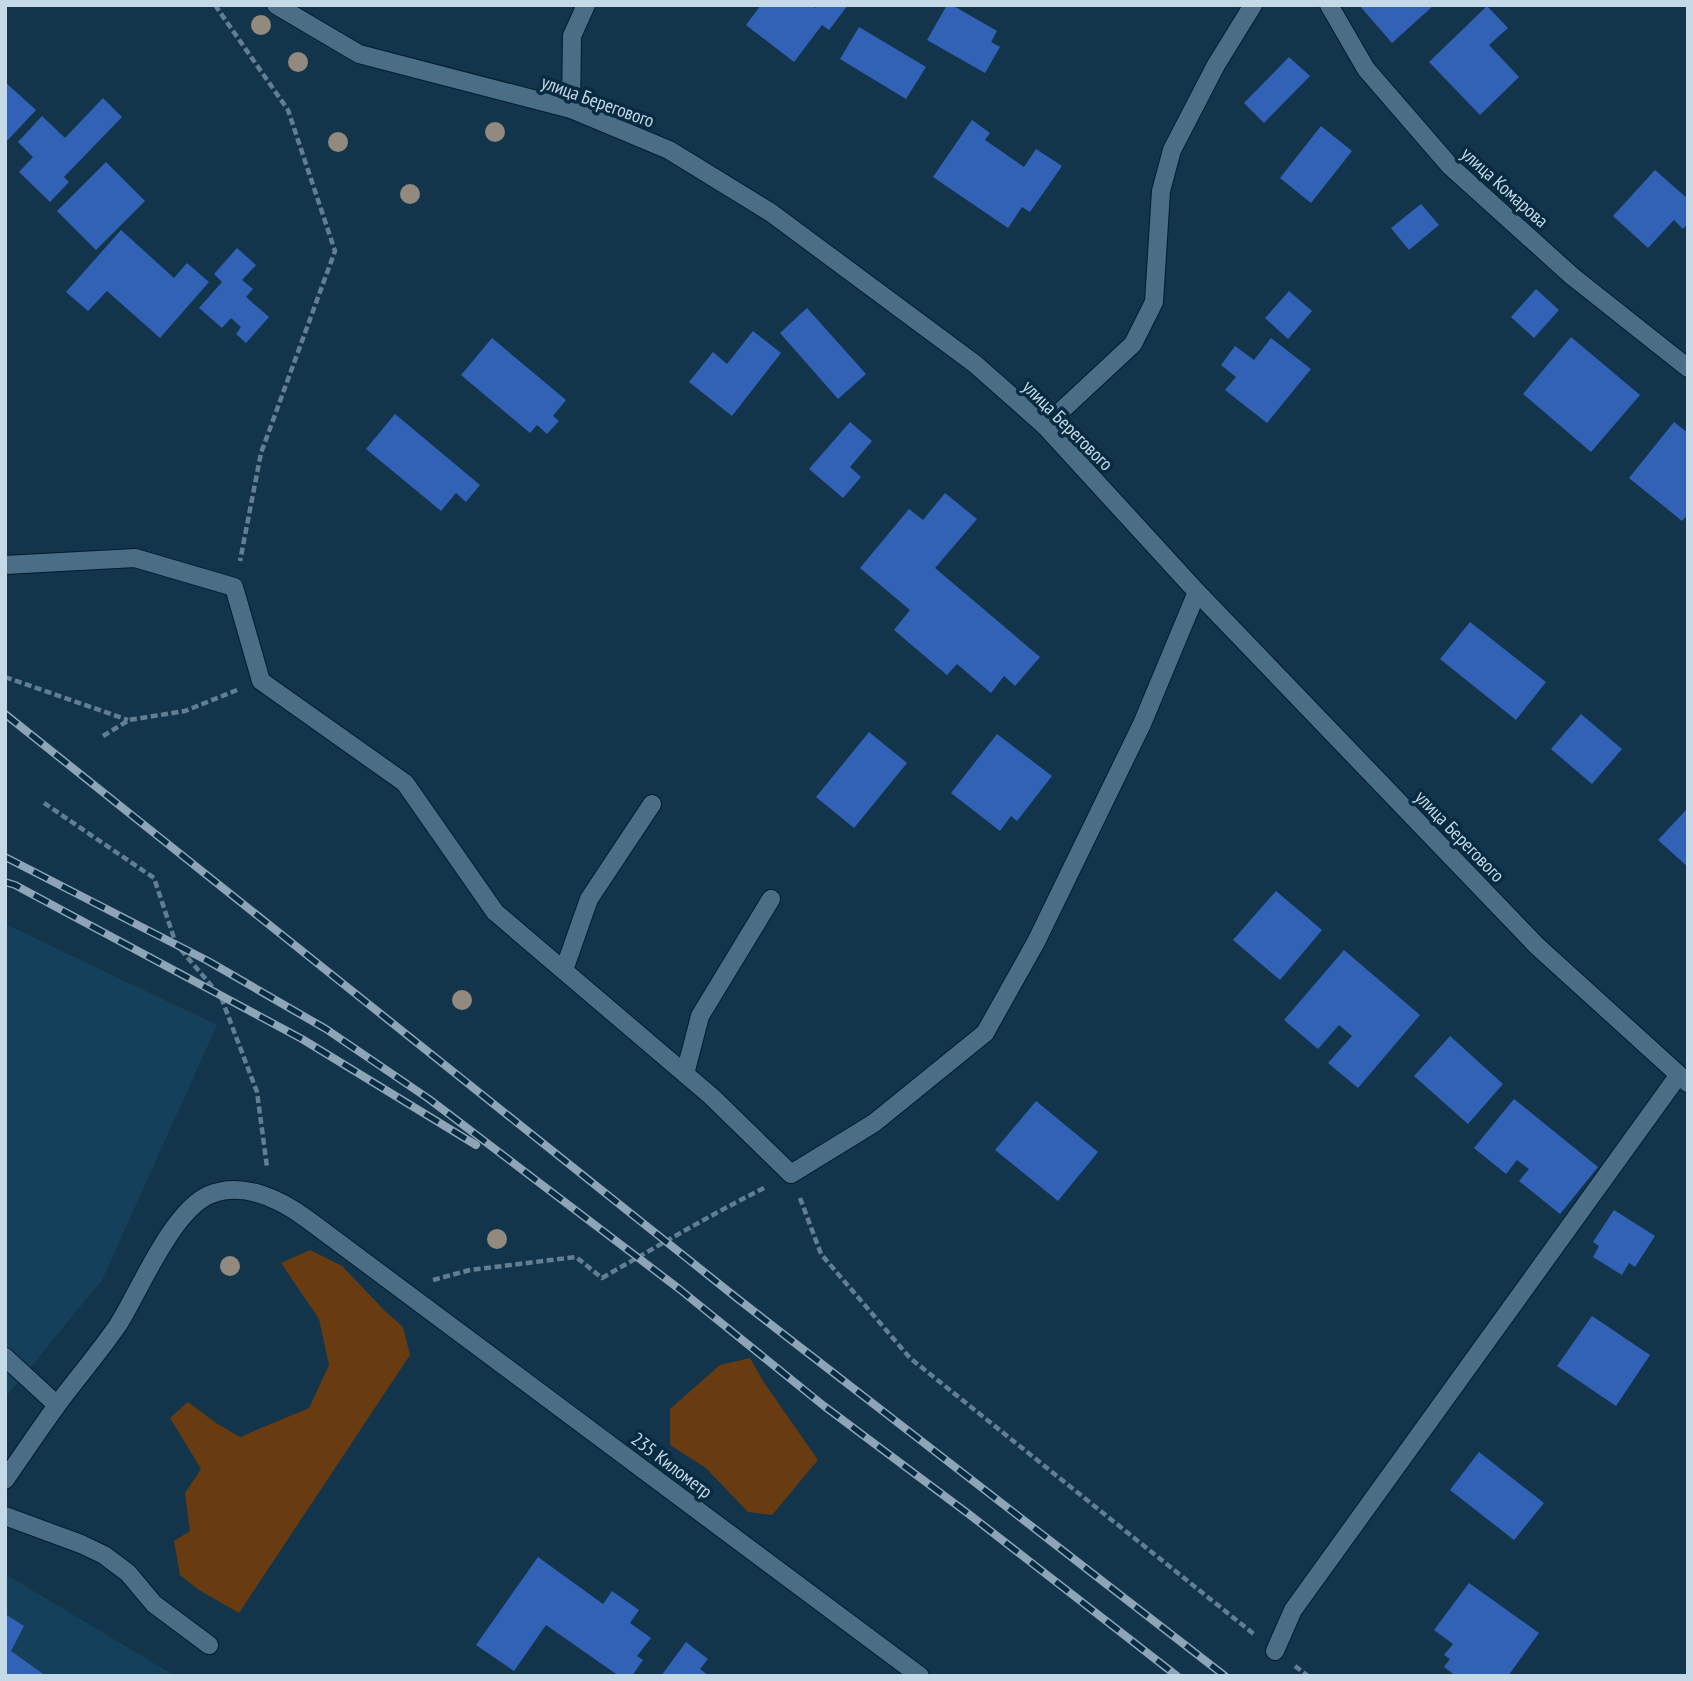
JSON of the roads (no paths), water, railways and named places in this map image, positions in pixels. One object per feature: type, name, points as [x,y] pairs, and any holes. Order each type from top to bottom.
[{"type":"street","name":"улица Берегового","points":[[276,5],[359,54],[571,109],[669,150],[770,212],[975,364],[1045,426],[1197,592],[1537,946],[1683,1080]]},
{"type":"street","points":[[571,109],[572,36],[586,5]]},
{"type":"street","points":[[1045,426],[1133,344],[1154,302],[1161,191],[1172,150],[1216,65],[1253,5]]},
{"type":"street","name":"улица Комарова","points":[[1329,5],[1366,69],[1450,166],[1572,276],[1688,368]]},
{"type":"street","points":[[5,565],[135,558],[234,587],[261,681],[405,783],[495,912],[685,1074],[791,1174],[874,1123],[985,1034],[1036,942],[1142,724],[1197,592]]},
{"type":"street","points":[[564,970],[589,900],[652,804]]},
{"type":"street","points":[[685,1074],[700,1016],[771,899]]},
{"type":"street","points":[[1275,1651],[1293,1610],[1683,1080]]},
{"type":"street","name":"235 Километр","points":[[57,1405],[117,1325],[178,1222],[192,1207],[207,1196],[225,1190],[268,1196],[285,1203],[920,1676]]},
{"type":"street","points":[[5,1357],[57,1405],[5,1480]]},
{"type":"street","points":[[5,1516],[104,1555],[128,1573],[154,1604],[209,1645]]},
{"type":"railway","points":[[5,714],[738,1299],[1225,1676]]},
{"type":"railway","points":[[5,857],[208,961],[326,1029],[429,1099],[678,1288],[824,1406],[970,1515],[1177,1676]]},
{"type":"railway","points":[[5,882],[302,1039],[476,1145]]}]
